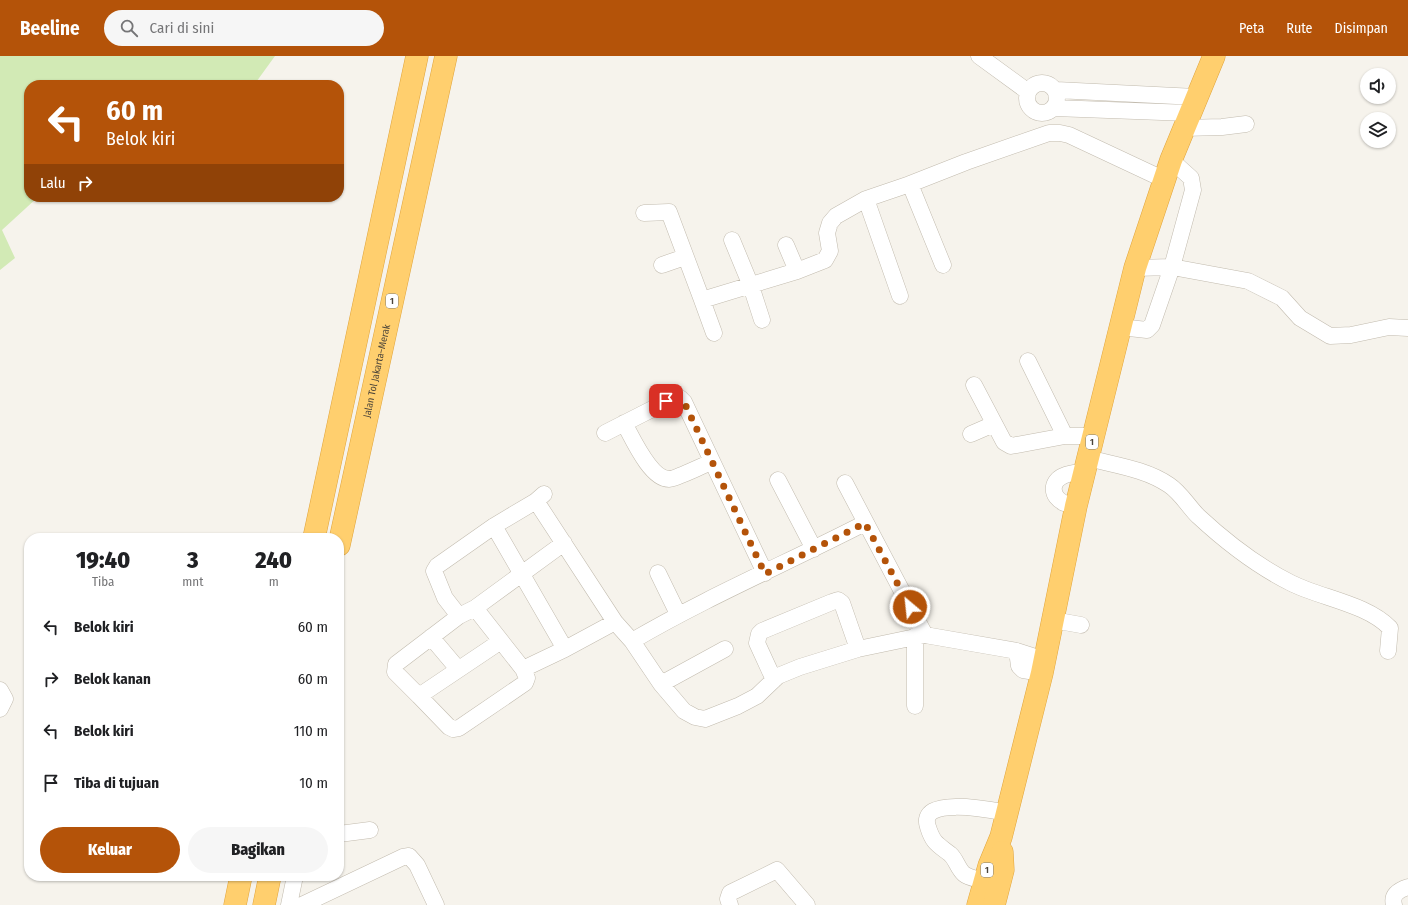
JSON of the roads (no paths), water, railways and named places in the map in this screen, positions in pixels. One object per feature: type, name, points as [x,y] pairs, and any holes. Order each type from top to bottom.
[{"type":"highway","points":[[315,533],[417,56]]},
{"type":"highway","name":"Jalan Tol Jakarta–Merak","points":[[342,533],[446,56]]},
{"type":"highway","name":"1","points":[[978,905],[984,881],[1001,837],[1043,667],[1076,506],[1135,268],[1168,170],[1214,56]]},
{"type":"highway","name":"1","points":[[994,905],[1003,870],[1001,837]]},
{"type":"highway","points":[[235,905],[240,881]]},
{"type":"highway","points":[[264,905],[269,881]]},
{"type":"street","points":[[979,56],[1027,91]]},
{"type":"street","points":[[1056,90],[1058,100],[1054,108],[1044,114],[1033,112],[1026,102],[1027,91],[1036,83],[1047,83],[1056,90],[1190,113],[1222,127],[1246,124]]},
{"type":"street","points":[[1054,108],[1190,113]]},
{"type":"street","points":[[702,300],[751,286],[825,260],[830,251],[827,232],[830,223],[836,216],[866,199],[1049,133],[1060,133],[1191,178],[1193,190],[1172,267],[1152,325],[1147,330],[1120,327]]},
{"type":"street","points":[[910,184],[943,265]]},
{"type":"street","points":[[866,199],[900,296]]},
{"type":"street","points":[[644,213],[669,212],[714,333]]},
{"type":"street","points":[[732,240],[751,286],[762,320]]},
{"type":"street","points":[[786,245],[797,271]]},
{"type":"street","points":[[662,265],[685,257]]},
{"type":"street","points":[[1135,268],[1172,267],[1248,281],[1282,298],[1300,318],[1330,336],[1351,335],[1389,327],[1408,328]]},
{"type":"street","points":[[1028,361],[1065,436]]},
{"type":"street","points":[[974,385],[1004,442],[1011,446],[1065,436],[1093,436]]},
{"type":"street","points":[[605,433],[672,399],[680,398],[684,402],[765,574]]},
{"type":"street","points":[[624,423],[647,463],[661,477],[670,479],[712,462]]},
{"type":"street","points":[[971,434],[994,424]]},
{"type":"street","points":[[1086,465],[1148,475],[1168,485],[1182,497],[1197,515],[1245,556],[1292,584],[1362,611],[1383,621],[1390,628],[1388,651]]},
{"type":"street","points":[[778,480],[814,549]]},
{"type":"street","points":[[845,484],[920,635],[915,706]]},
{"type":"street","points":[[459,616],[445,598],[434,570],[442,562],[494,526],[540,497],[564,543],[615,622],[632,641],[661,684],[684,711],[695,717],[705,719],[738,706],[757,696],[774,680],[800,668],[858,649],[920,635],[1017,651],[1020,666],[1023,670],[1043,667]]},
{"type":"street","points":[[632,641],[678,614],[765,574],[865,523]]},
{"type":"street","points":[[494,526],[520,574],[565,649]]},
{"type":"street","points":[[475,608],[523,669],[527,678],[525,683],[459,728],[453,729],[449,727],[395,672],[396,664],[459,616],[475,608],[564,543]]},
{"type":"street","points":[[658,573],[678,614]]},
{"type":"street","points":[[774,680],[757,643],[759,634],[762,631],[832,602],[838,600],[842,603],[858,649]]},
{"type":"street","points":[[1053,620],[1080,625]]},
{"type":"street","points":[[523,669],[565,649],[615,622]]},
{"type":"street","points":[[431,637],[458,669]]},
{"type":"street","points":[[419,696],[501,641]]},
{"type":"street","points":[[661,684],[725,649]]},
{"type":"street","points":[[0,690],[5,699],[0,710]]},
{"type":"street","points":[[984,881],[964,874],[950,855],[939,848],[932,838],[926,822],[926,816],[930,811],[961,807],[984,808],[1007,813]]},
{"type":"street","points":[[344,833],[370,830]]},
{"type":"street","points":[[302,905],[403,857],[409,856],[417,865],[436,905]]},
{"type":"street","points":[[730,905],[728,899],[730,893],[777,870],[807,905]]},
{"type":"street","points":[[289,905],[294,881]]},
{"type":"street","points":[[1394,905],[1394,895],[1398,891],[1408,887]]}]
